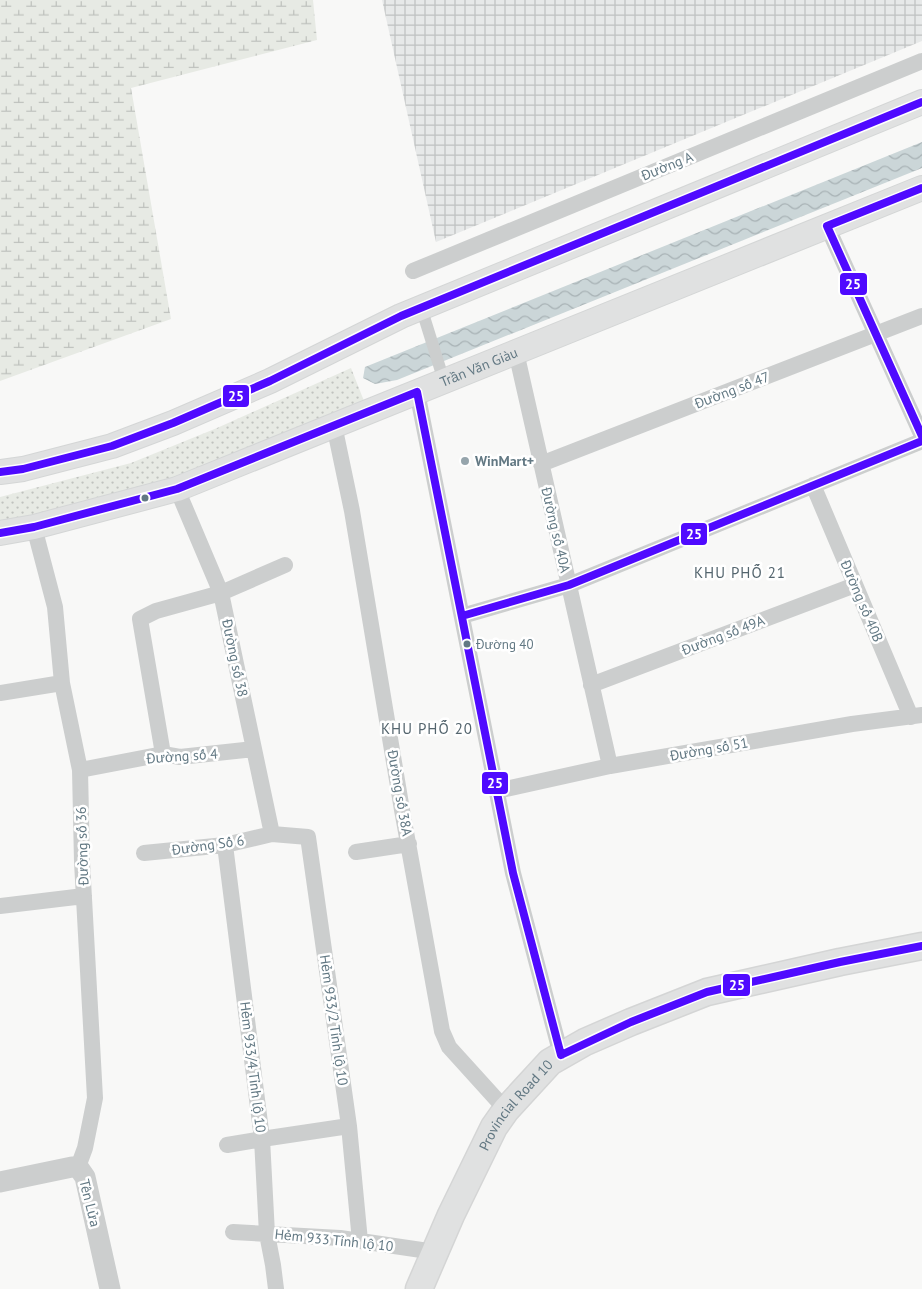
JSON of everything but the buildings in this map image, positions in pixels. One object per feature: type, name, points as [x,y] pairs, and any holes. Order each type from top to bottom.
[{"type":"main road","points":[[0,472],[112,446],[174,423],[270,381],[400,316],[423,315],[922,102]]},
{"type":"main road","name":"Trần Văn Giàu","points":[[0,532],[34,527],[177,489],[417,392],[442,376],[516,352],[922,188]]},
{"type":"main road","name":"Provincial Road 10","points":[[419,1289],[451,1214],[494,1127],[506,1110],[543,1069],[561,1055],[631,1022],[707,992],[840,962],[922,946]]},
{"type":"street","name":"Đường A","points":[[412,271],[922,61]]},
{"type":"street","points":[[827,226],[922,436]]},
{"type":"street","points":[[423,315],[442,376]]},
{"type":"street","name":"Đường số 47","points":[[541,464],[922,316]]},
{"type":"street","name":"Đường số 40A","points":[[516,352],[610,766]]},
{"type":"street","points":[[417,392],[513,873],[561,1055]]},
{"type":"street","name":"Đường số 38A","points":[[334,425],[352,512],[402,810],[442,1031],[449,1047],[506,1110]]},
{"type":"street","points":[[462,616],[569,585],[922,440]]},
{"type":"street","name":"Đường số 40B","points":[[813,485],[855,585],[916,716]]},
{"type":"street","name":"Đường số 38","points":[[177,489],[221,592],[272,834]]},
{"type":"street","name":"Đường số 36","points":[[34,527],[55,607],[62,683],[80,770],[82,862],[95,1098],[85,1148],[78,1167]]},
{"type":"street","points":[[163,754],[140,619],[156,611],[221,592],[284,565]]},
{"type":"street","name":"Đường số 49A","points":[[592,685],[855,585]]},
{"type":"street","points":[[0,693],[62,683]]},
{"type":"street","name":"Đường số 51","points":[[497,790],[610,766],[852,724],[916,716]]},
{"type":"street","name":"Đường số 4","points":[[80,770],[163,754],[180,757],[254,749]]},
{"type":"street","name":"Đường Số 6","points":[[144,853],[225,845],[272,834]]},
{"type":"street","name":"Hẻm 933/2 Tỉnh lộ 10","points":[[272,834],[308,837],[349,1126],[360,1241]]},
{"type":"street","points":[[356,852],[409,844]]},
{"type":"street","name":"Hẻm 933/4 Tỉnh lộ 10","points":[[225,845],[262,1139],[267,1234],[276,1289]]},
{"type":"street","points":[[0,906],[84,896]]},
{"type":"street","points":[[227,1145],[349,1126]]},
{"type":"street","name":"Tên Lửa","points":[[0,1182],[78,1167],[85,1177],[110,1289]]},
{"type":"street","name":"Hẻm 933 Tỉnh lộ 10","points":[[233,1232],[360,1241],[435,1252]]},
{"type":"shaded area","points":[[382,0],[922,0],[922,41],[436,242]]},
{"type":"green space","points":[[0,0],[313,0],[317,40],[131,88],[171,319],[0,381]]},
{"type":"green space","points":[[351,368],[364,401],[222,461],[123,495],[0,525],[0,497],[131,463],[217,428]]},
{"type":"water","points":[[922,142],[922,168],[397,380],[375,384],[363,378],[365,367]]},
{"type":"transit line","name":"25","points":[[0,472],[23,469],[112,446],[173,423],[270,381],[401,316],[922,102]]},
{"type":"transit line","name":"25","points":[[922,188],[827,226],[922,436]]},
{"type":"transit line","name":"25","points":[[0,533],[34,527],[177,489],[417,392],[513,873],[561,1055]]},
{"type":"transit line","name":"25","points":[[462,616],[569,585],[922,441]]},
{"type":"transit line","name":"25","points":[[561,1055],[631,1022],[707,992],[840,962],[922,946]]},
{"type":"place","name":"WinMart+","points":[[465,461]]},
{"type":"place","name":"Đường 40","points":[[467,644]]},
{"type":"district","name":"KHU PHỐ 21","points":[[740,572]]},
{"type":"district","name":"KHU PHỐ 20","points":[[427,728]]}]
